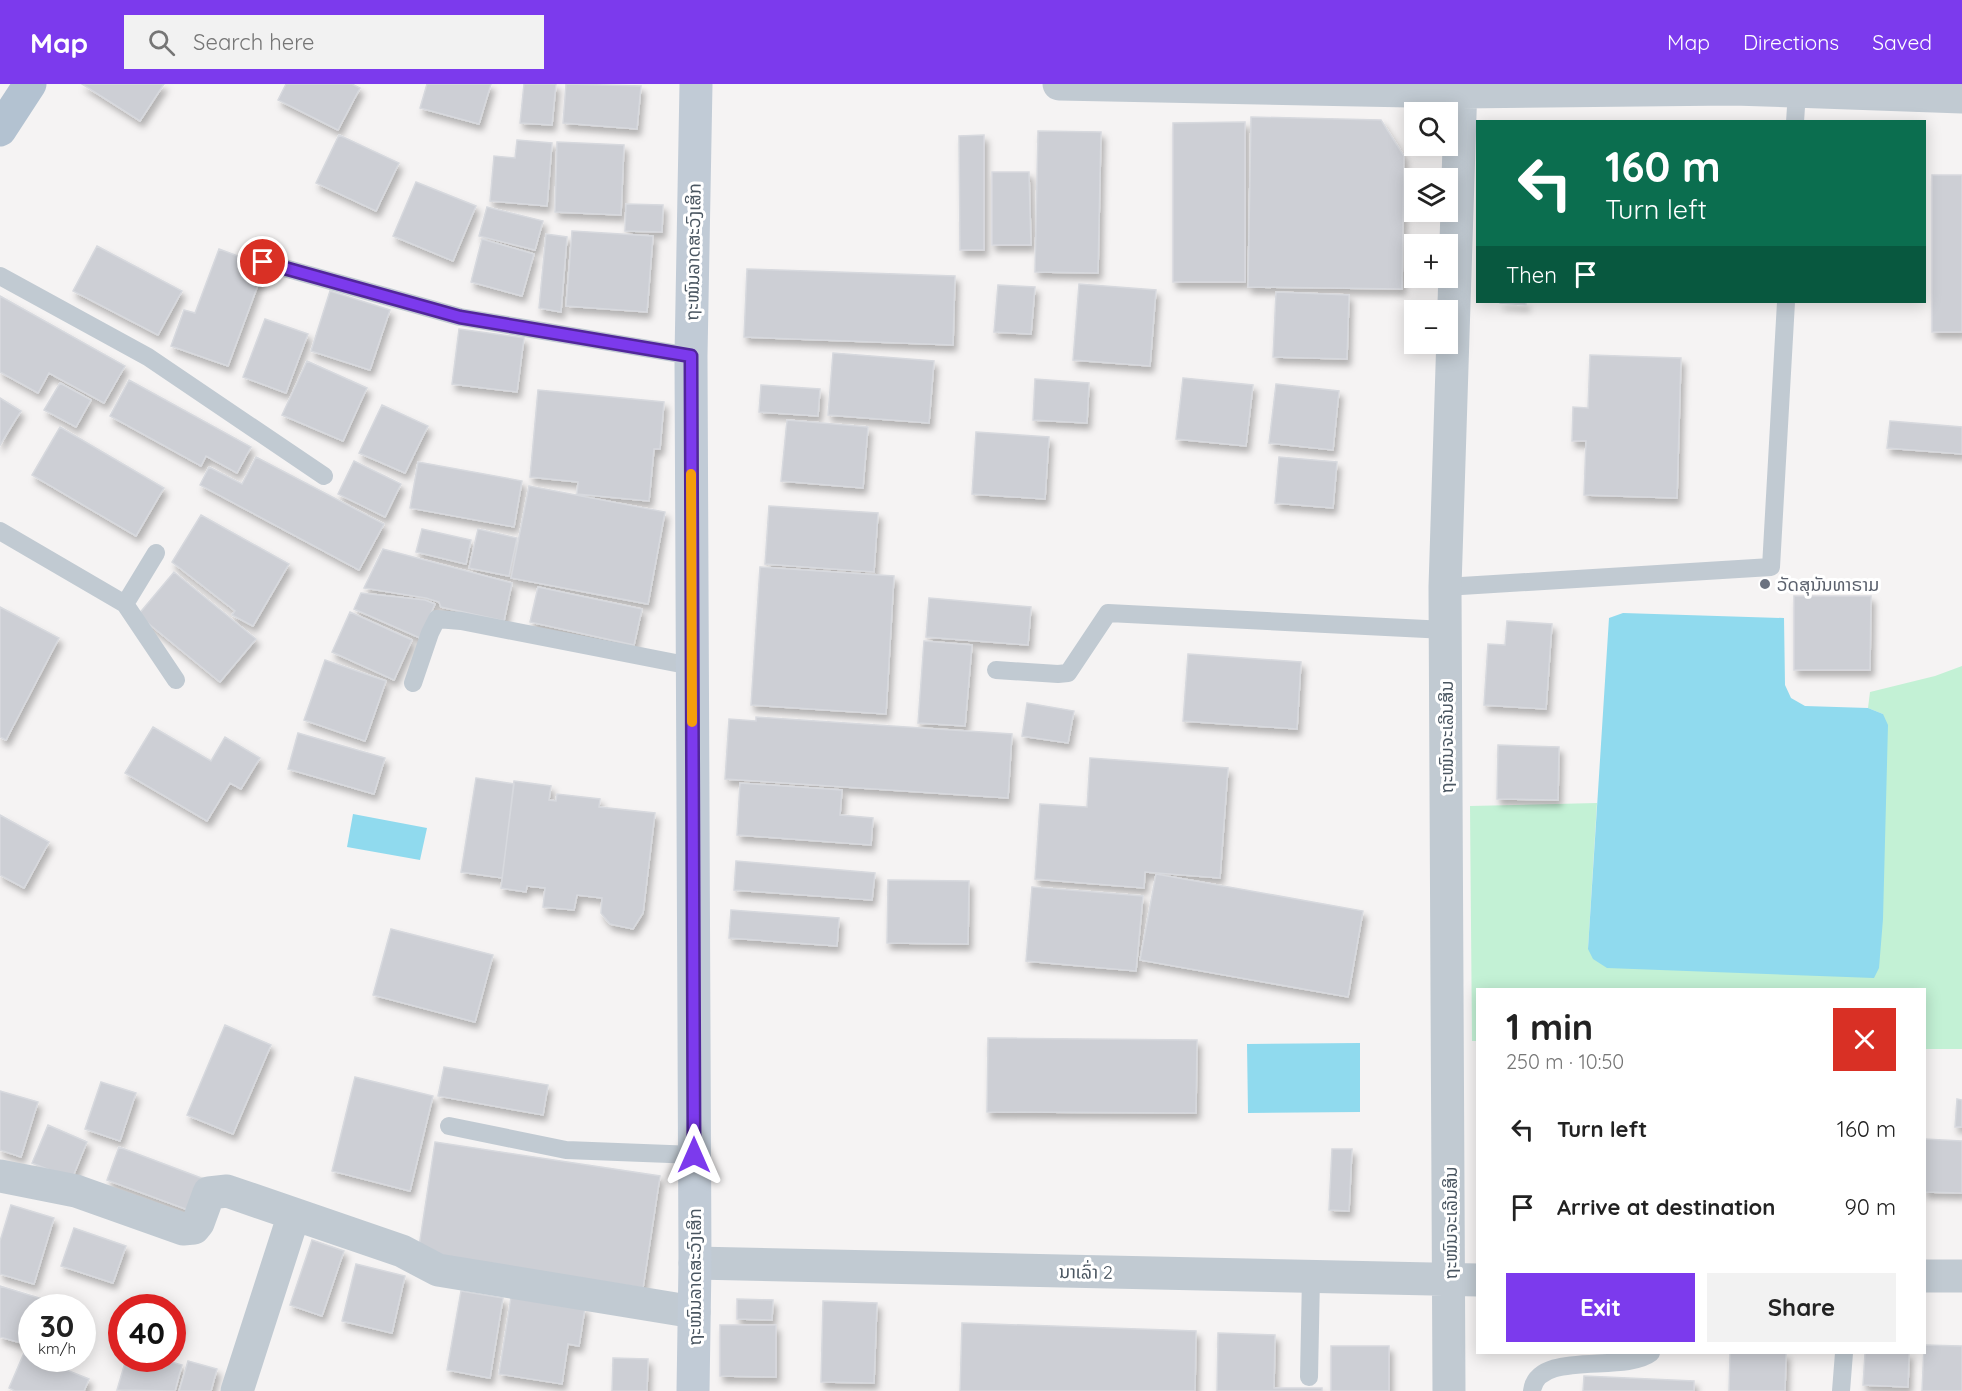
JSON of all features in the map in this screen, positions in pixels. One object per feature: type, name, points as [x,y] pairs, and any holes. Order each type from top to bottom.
[{"type":"main road","points":[[0,130],[30,84]]},
{"type":"street","name":"ຖະໜົນລາດສະວົງເສິກ","points":[[693,1391],[695,1263],[691,356],[696,84]]},
{"type":"street","points":[[1059,84],[1461,88],[1735,86],[1796,107],[1929,90],[1962,97]]},
{"type":"street","name":"ຖະໜົນຈະເລີນສິນ","points":[[1449,1391],[1464,1280],[1445,587],[1461,88]]},
{"type":"street","points":[[0,1176],[76,1191],[183,1229],[194,1228],[198,1223],[209,1193],[227,1191],[402,1251],[438,1270],[694,1312]]},
{"type":"street","points":[[237,1391],[294,1214]]},
{"type":"street","name":"ນາເລົ່າ 2","points":[[695,1263],[1464,1280]]},
{"type":"street","points":[[1926,1276],[1962,1276]]},
{"type":"lane","points":[[263,262],[460,317],[691,356]]},
{"type":"lane","points":[[0,276],[148,357],[324,476]]},
{"type":"lane","points":[[1445,587],[1772,567],[1786,303]]},
{"type":"lane","points":[[0,531],[125,604],[176,680]]},
{"type":"lane","points":[[125,604],[156,553]]},
{"type":"lane","points":[[996,670],[1068,673],[1108,613],[1446,630]]},
{"type":"lane","points":[[413,683],[437,618],[691,666]]},
{"type":"lane","points":[[449,1126],[566,1150],[694,1155]]},
{"type":"lane","points":[[1309,1377],[1311,1277]]},
{"type":"lane","points":[[1532,1391],[1542,1373],[1563,1366],[1628,1362],[1650,1354]]},
{"type":"lane","points":[[1840,1391],[1844,1354]]},
{"type":"green space","points":[[1962,666],[1962,1049],[1926,1049],[1926,988],[1476,988],[1476,1041],[1472,1041],[1470,806],[1597,803],[1588,949],[1883,714],[1868,708],[1870,692],[1935,676]]},
{"type":"water","points":[[1623,613],[1784,618],[1785,685],[1791,698],[1805,706],[1868,708],[1883,714],[1888,725],[1883,919],[1879,968],[1874,978],[1607,968],[1593,959],[1588,949],[1609,618]]},
{"type":"water","points":[[353,814],[427,828],[420,860],[347,847]]},
{"type":"water","points":[[1360,1043],[1360,1112],[1248,1113],[1247,1044]]},
{"type":"building","points":[[82,84],[164,84],[140,121]]},
{"type":"building","points":[[286,84],[352,84],[360,88],[338,130],[278,100]]},
{"type":"building","points":[[427,84],[491,84],[479,124],[420,108]]},
{"type":"building","points":[[524,84],[556,84],[552,125],[520,123]]},
{"type":"building","points":[[566,84],[641,86],[637,129],[563,123]]},
{"type":"building","points":[[1251,117],[1381,120],[1404,156],[1402,289],[1248,287]]},
{"type":"building","points":[[1245,122],[1245,282],[1173,282],[1173,123]]},
{"type":"building","points":[[1038,131],[1101,132],[1098,273],[1035,272]]},
{"type":"building","points":[[339,135],[399,163],[376,211],[316,183]]},
{"type":"building","points":[[984,135],[984,250],[960,250],[959,136]]},
{"type":"building","points":[[517,140],[552,143],[547,206],[490,201],[494,156],[515,158]]},
{"type":"building","points":[[557,142],[624,145],[621,215],[555,212]]},
{"type":"building","points":[[992,172],[1029,172],[1031,245],[992,245]]},
{"type":"building","points":[[1932,175],[1962,175],[1962,332],[1932,332]]},
{"type":"building","points":[[416,182],[476,206],[453,261],[393,236]]},
{"type":"building","points":[[626,204],[663,205],[662,232],[625,231]]},
{"type":"building","points":[[487,207],[543,221],[535,250],[479,236]]},
{"type":"building","points":[[572,231],[653,236],[647,312],[566,306]]},
{"type":"building","points":[[546,234],[567,237],[561,312],[539,308]]},
{"type":"building","points":[[482,239],[534,254],[522,296],[471,282]]},
{"type":"building","points":[[97,246],[182,291],[158,335],[73,291]]},
{"type":"building","points":[[219,249],[265,266],[228,366],[171,346],[184,310],[195,313]]},
{"type":"building","points":[[747,269],[955,276],[953,345],[744,337]]},
{"type":"building","points":[[1079,284],[1156,290],[1150,366],[1073,360]]},
{"type":"building","points":[[998,285],[1035,287],[1031,334],[994,332]]},
{"type":"building","points":[[330,291],[390,310],[370,370],[311,351]]},
{"type":"building","points":[[1276,292],[1349,295],[1347,359],[1273,357]]},
{"type":"building","points":[[0,296],[125,366],[104,403],[49,373],[38,393],[0,372]]},
{"type":"building","points":[[1500,303],[1526,303],[1526,305]]},
{"type":"building","points":[[265,319],[308,334],[286,393],[243,377]]},
{"type":"building","points":[[459,329],[524,338],[517,392],[452,384]]},
{"type":"building","points":[[833,353],[934,361],[929,423],[828,415]]},
{"type":"building","points":[[1590,355],[1681,358],[1677,498],[1584,495],[1586,441],[1572,441],[1573,407],[1588,408]]},
{"type":"building","points":[[307,361],[367,388],[343,441],[282,415]]},
{"type":"building","points":[[1183,378],[1253,385],[1246,446],[1176,439]]},
{"type":"building","points":[[1035,379],[1089,383],[1087,423],[1033,420]]},
{"type":"building","points":[[129,380],[251,447],[237,473],[206,456],[201,466],[110,416]]},
{"type":"building","points":[[60,383],[91,400],[76,427],[44,410]]},
{"type":"building","points":[[1276,384],[1339,391],[1333,450],[1269,443]]},
{"type":"building","points":[[761,385],[820,389],[818,416],[759,412]]},
{"type":"building","points":[[538,390],[664,402],[660,449],[654,449],[649,501],[577,494],[578,482],[530,477]]},
{"type":"building","points":[[0,398],[21,411],[0,445]]},
{"type":"building","points":[[382,405],[428,426],[405,473],[359,453]]},
{"type":"building","points":[[787,420],[868,427],[863,488],[781,481]]},
{"type":"building","points":[[1890,421],[1962,427],[1962,454],[1887,448]]},
{"type":"building","points":[[60,427],[164,488],[136,536],[32,475]]},
{"type":"building","points":[[976,432],[1049,437],[1045,499],[972,494]]},
{"type":"building","points":[[256,457],[384,524],[359,570],[200,485],[209,467],[242,484]]},
{"type":"building","points":[[1279,457],[1337,462],[1333,508],[1275,503]]},
{"type":"building","points":[[354,461],[401,484],[385,517],[338,494]]},
{"type":"building","points":[[418,462],[522,481],[514,527],[410,508]]},
{"type":"building","points":[[529,486],[665,512],[648,604],[511,578]]},
{"type":"building","points":[[769,506],[878,513],[874,572],[765,564]]},
{"type":"building","points":[[201,515],[289,564],[253,626],[232,615],[235,611],[172,562]]},
{"type":"building","points":[[422,529],[471,540],[466,564],[416,552]]},
{"type":"building","points":[[478,529],[517,538],[509,576],[469,568]]},
{"type":"building","points":[[383,549],[512,583],[504,621],[441,607],[439,602],[426,598],[364,588]]},
{"type":"building","points":[[760,567],[894,576],[886,714],[751,705]]},
{"type":"building","points":[[174,572],[256,639],[220,682],[138,615]]},
{"type":"building","points":[[538,587],[642,609],[634,645],[530,622]]},
{"type":"building","points":[[361,593],[425,600],[435,604],[420,638],[354,609]]},
{"type":"building","points":[[1794,596],[1871,596],[1870,670],[1794,670]]},
{"type":"building","points":[[929,598],[1031,607],[1028,645],[926,637]]},
{"type":"building","points":[[0,607],[59,638],[6,740],[0,737]]},
{"type":"building","points":[[350,612],[412,640],[394,680],[332,652]]},
{"type":"building","points":[[1507,621],[1552,624],[1546,709],[1484,705],[1488,644],[1505,645]]},
{"type":"building","points":[[924,641],[972,645],[965,726],[918,723]]},
{"type":"building","points":[[1188,654],[1301,662],[1297,729],[1183,721]]},
{"type":"building","points":[[325,660],[386,681],[365,741],[304,720]]},
{"type":"building","points":[[1027,703],[1074,711],[1068,743],[1022,736]]},
{"type":"building","points":[[756,717],[1012,734],[1008,798],[725,779],[729,719],[756,721]]},
{"type":"building","points":[[153,727],[211,761],[225,737],[260,758],[241,789],[230,783],[207,821],[125,773]]},
{"type":"building","points":[[298,733],[385,758],[374,794],[288,769]]},
{"type":"building","points":[[1498,745],[1559,747],[1558,800],[1497,799]]},
{"type":"building","points":[[1090,758],[1228,768],[1220,878],[1145,872],[1144,888],[1035,879],[1040,804],[1087,807]]},
{"type":"building","points":[[476,778],[514,784],[502,878],[461,872]]},
{"type":"building","points":[[514,781],[551,786],[549,800],[556,801],[557,794],[600,799],[599,807],[655,813],[643,913],[633,929],[610,924],[601,913],[602,898],[577,895],[574,910],[543,907],[545,888],[527,886],[526,892],[501,888]]},
{"type":"building","points":[[740,783],[842,790],[840,815],[873,818],[871,845],[737,835]]},
{"type":"building","points":[[0,815],[49,842],[24,888],[0,875]]},
{"type":"building","points":[[736,861],[875,873],[872,900],[734,890]]},
{"type":"building","points":[[1156,874],[1363,911],[1348,997],[1140,960]]},
{"type":"building","points":[[888,880],[969,881],[968,944],[887,943]]},
{"type":"building","points":[[1032,887],[1143,896],[1136,971],[1026,961]]},
{"type":"building","points":[[731,910],[839,918],[837,946],[729,938]]},
{"type":"building","points":[[391,929],[493,955],[475,1022],[373,995]]},
{"type":"building","points":[[225,1025],[271,1045],[233,1134],[187,1115]]},
{"type":"building","points":[[988,1038],[1197,1040],[1196,1113],[987,1112]]},
{"type":"building","points":[[444,1067],[548,1085],[543,1115],[438,1096]]},
{"type":"building","points":[[355,1077],[433,1096],[410,1191],[332,1171]]},
{"type":"building","points":[[101,1082],[136,1093],[120,1141],[85,1129]]},
{"type":"building","points":[[0,1091],[38,1102],[21,1157],[0,1150]]},
{"type":"building","points":[[1957,1099],[1962,1100],[1962,1127],[1955,1127]]},
{"type":"building","points":[[48,1125],[87,1142],[72,1179],[32,1163]]},
{"type":"building","points":[[1926,1139],[1962,1141],[1962,1193],[1926,1192]]},
{"type":"building","points":[[435,1142],[660,1176],[643,1288],[418,1253]]},
{"type":"building","points":[[119,1147],[204,1179],[191,1211],[107,1180]]},
{"type":"building","points":[[1332,1149],[1352,1149],[1349,1211],[1329,1210]]},
{"type":"building","points":[[11,1205],[54,1218],[34,1284],[0,1274],[0,1241]]},
{"type":"building","points":[[74,1228],[126,1246],[113,1283],[61,1266]]},
{"type":"building","points":[[312,1240],[344,1251],[322,1316],[290,1305]]},
{"type":"building","points":[[356,1264],[405,1276],[392,1333],[342,1321]]},
{"type":"building","points":[[0,1286],[26,1294],[18,1294],[18,1342],[0,1337]]},
{"type":"building","points":[[461,1291],[503,1298],[490,1378],[447,1370]]},
{"type":"building","points":[[511,1297],[585,1308],[579,1346],[568,1344],[562,1384],[499,1374]]},
{"type":"building","points":[[737,1299],[773,1300],[772,1320],[737,1319]]},
{"type":"building","points":[[823,1301],[877,1303],[874,1383],[821,1382]]},
{"type":"building","points":[[962,1323],[1196,1331],[1195,1391],[960,1391]]},
{"type":"building","points":[[720,1325],[776,1325],[776,1377],[720,1376]]},
{"type":"building","points":[[1218,1333],[1275,1335],[1274,1388],[1322,1388],[1322,1391],[1217,1391]]},
{"type":"building","points":[[1926,1345],[1962,1346],[1962,1391],[1922,1391]]},
{"type":"building","points":[[1331,1346],[1389,1346],[1389,1391],[1331,1391]]},
{"type":"building","points":[[1730,1354],[1786,1354],[1785,1391],[1729,1391]]},
{"type":"building","points":[[1865,1354],[1909,1354],[1908,1387],[1863,1385]]},
{"type":"building","points":[[613,1358],[648,1359],[647,1391],[612,1391]]},
{"type":"building","points":[[188,1361],[217,1369],[211,1391],[179,1391]]},
{"type":"building","points":[[18,1367],[18,1372],[72,1372],[89,1379],[84,1391],[15,1391],[9,1388]]},
{"type":"building","points":[[122,1372],[180,1372],[175,1391],[117,1390]]},
{"type":"building","points":[[1584,1376],[1694,1381],[1694,1391],[1583,1391]]},
{"type":"slow traffic","points":[[691,474],[692,722]]},
{"type":"place","name":"ວັດສຸນັນທາຣາມ","points":[[1765,584]]},
{"type":"route","points":[[263,262],[460,317],[691,356],[694,1155]]}]
